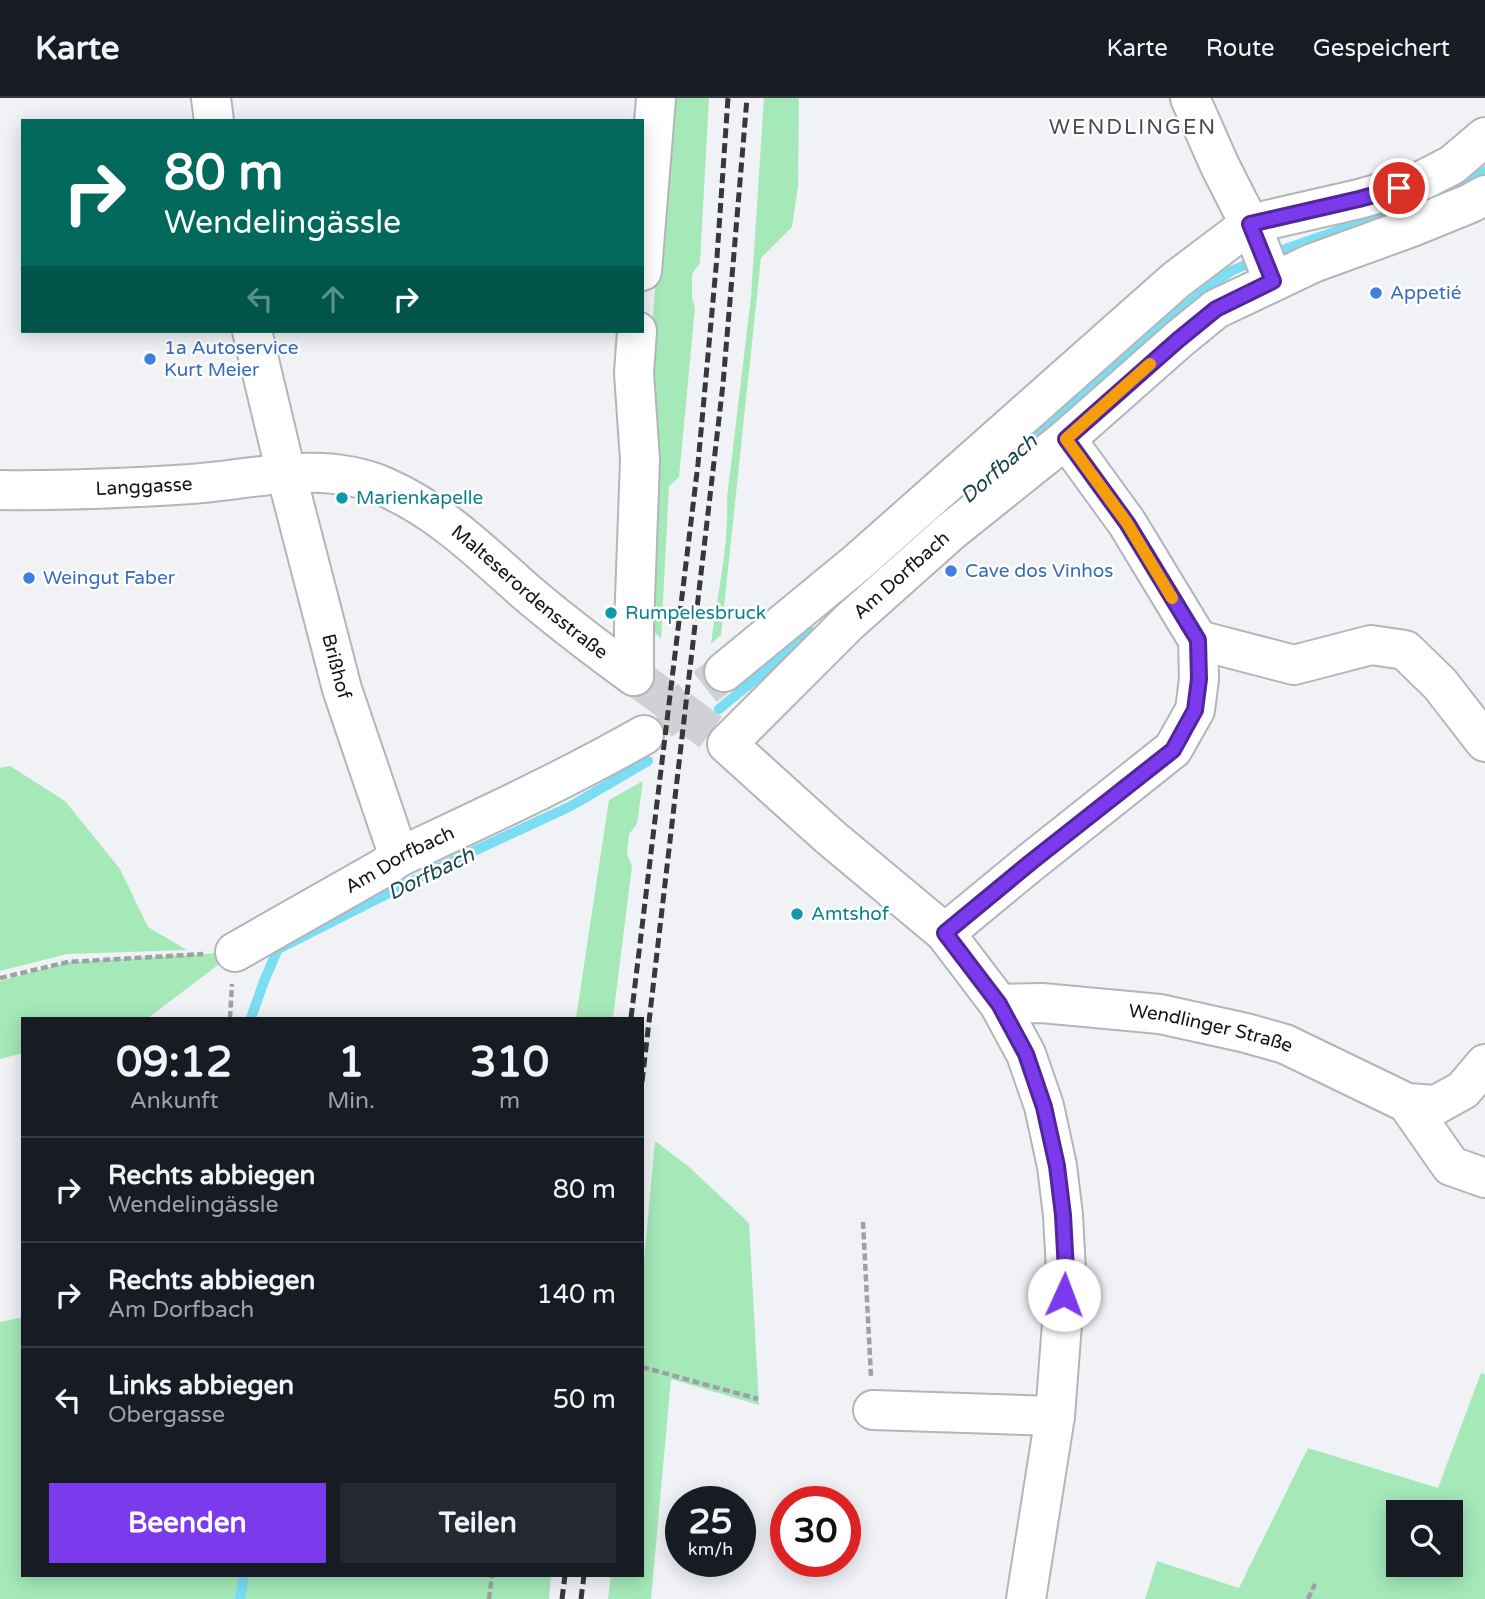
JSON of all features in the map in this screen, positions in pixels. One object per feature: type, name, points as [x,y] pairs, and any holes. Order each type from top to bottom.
[{"type":"street","points":[[211,98],[214,119]]},
{"type":"street","points":[[644,246],[656,98]]},
{"type":"street","points":[[1190,98],[1262,253]]},
{"type":"street","name":"Am Dorfbach","points":[[724,672],[858,562],[1176,280],[1262,253],[1359,199],[1419,182],[1452,165],[1485,137]]},
{"type":"street","name":"Am Dorfbach","points":[[1262,253],[1313,263],[1412,227],[1485,195]]},
{"type":"street","name":"Am Dorfbach","points":[[945,933],[830,837],[727,744],[849,622],[950,532],[1066,439],[1216,309],[1262,253]]},
{"type":"street","points":[[252,333],[286,473]]},
{"type":"street","name":"Malteserordensstraße","points":[[286,473],[344,475],[384,486],[437,515],[583,638],[634,676],[640,460],[634,373],[637,333]]},
{"type":"street","points":[[1026,1599],[1055,1416],[1066,1271],[1063,1215],[1057,1166],[1044,1107],[1026,1054],[999,1004],[945,933],[1173,750],[1195,710],[1199,679],[1198,640],[1127,523],[1066,439]]},
{"type":"street","name":"Langgasse","points":[[0,490],[56,491],[192,484],[286,473]]},
{"type":"street","name":"Brißhof","points":[[286,473],[342,689],[399,856]]},
{"type":"street","points":[[1198,640],[1294,665],[1371,645],[1405,650],[1440,684],[1485,741]]},
{"type":"street","name":"Am Dorfbach","points":[[235,952],[383,868],[399,856],[516,803],[644,735]]},
{"type":"street","name":"Wendlinger Straße","points":[[999,1004],[1042,1003],[1160,1014],[1246,1033],[1285,1044],[1407,1103],[1436,1105],[1463,1090],[1485,1064]]},
{"type":"street","name":"Wendlinger Straße","points":[[1407,1103],[1451,1166],[1485,1178]]},
{"type":"street","points":[[873,1410],[1055,1416]]},
{"type":"path","points":[[0,978],[68,962],[235,952]]},
{"type":"path","points":[[863,1222],[873,1410]]},
{"type":"path","points":[[644,1368],[758,1399]]},
{"type":"path","points":[[489,1599],[492,1577]]},
{"type":"path","points":[[1308,1599],[1315,1584]]},
{"type":"green space","points":[[666,98],[709,98],[700,263],[692,274],[695,308],[679,477],[669,486],[661,639],[646,623],[651,353]]},
{"type":"green space","points":[[764,98],[799,98],[798,186],[792,227],[761,258],[721,635],[711,644],[724,553],[727,498],[751,297]]},
{"type":"green space","points":[[10,766],[65,801],[120,869],[148,927],[187,950],[67,954],[0,971],[0,768]]},
{"type":"green space","points":[[643,781],[637,824],[629,834],[627,855],[632,866],[613,1017],[576,1017],[609,800]]},
{"type":"green space","points":[[235,952],[149,1017],[21,1017],[21,1054],[0,1059],[0,981],[68,962]]},
{"type":"green space","points":[[655,1141],[689,1167],[749,1223],[759,1405],[671,1379],[651,1599],[608,1599],[611,1577],[644,1577],[644,1261]]},
{"type":"green space","points":[[21,1317],[21,1577],[551,1577],[549,1599],[0,1599],[0,1322]]},
{"type":"green space","points":[[1481,1373],[1485,1374],[1485,1599],[1145,1599],[1157,1561],[1239,1588],[1308,1448],[1438,1488]]},
{"type":"waterway","name":"Dorfbach","points":[[1449,192],[1485,171]]},
{"type":"waterway","name":"Dorfbach","points":[[1271,254],[1432,198]]},
{"type":"waterway","name":"Dorfbach","points":[[1025,448],[1191,301],[1231,271],[1257,260]]},
{"type":"waterway","name":"Dorfbach","points":[[719,709],[813,632]]},
{"type":"waterway","name":"Dorfbach","points":[[251,1017],[278,949],[448,863],[571,806],[648,761]]},
{"type":"waterway","name":"Dorfbach","points":[[240,1599],[244,1577]]},
{"type":"tunnel","points":[[660,722],[724,672]]},
{"type":"tunnel","points":[[634,676],[727,744]]},
{"type":"railway","points":[[631,1017],[698,464],[728,98]]},
{"type":"railway","points":[[644,1065],[723,384],[747,98]]},
{"type":"railway","points":[[562,1599],[565,1577]]},
{"type":"railway","points":[[581,1599],[584,1577]]},
{"type":"slow traffic","points":[[1150,364],[1066,439],[1127,523],[1172,598]]},
{"type":"place","name":"Appetié","points":[[1376,293]]},
{"type":"place","name":"1a Autoservice Kurt Meier","points":[[150,359]]},
{"type":"place","name":"Marienkapelle","points":[[342,498]]},
{"type":"place","name":"Cave dos Vinhos","points":[[951,571]]},
{"type":"place","name":"Weingut Faber","points":[[29,578]]},
{"type":"place","name":"Rumpelesbruck","points":[[611,613]]},
{"type":"place","name":"Amtshof","points":[[797,914]]},
{"type":"district","name":"WENDLINGEN","points":[[1133,127]]},
{"type":"route","points":[[1064,1295],[1066,1271],[1063,1215],[1057,1166],[1044,1107],[1026,1054],[999,1004],[945,933],[1173,750],[1195,710],[1199,679],[1198,640],[1127,523],[1066,439],[1216,309],[1273,281],[1250,224],[1399,188]]}]
